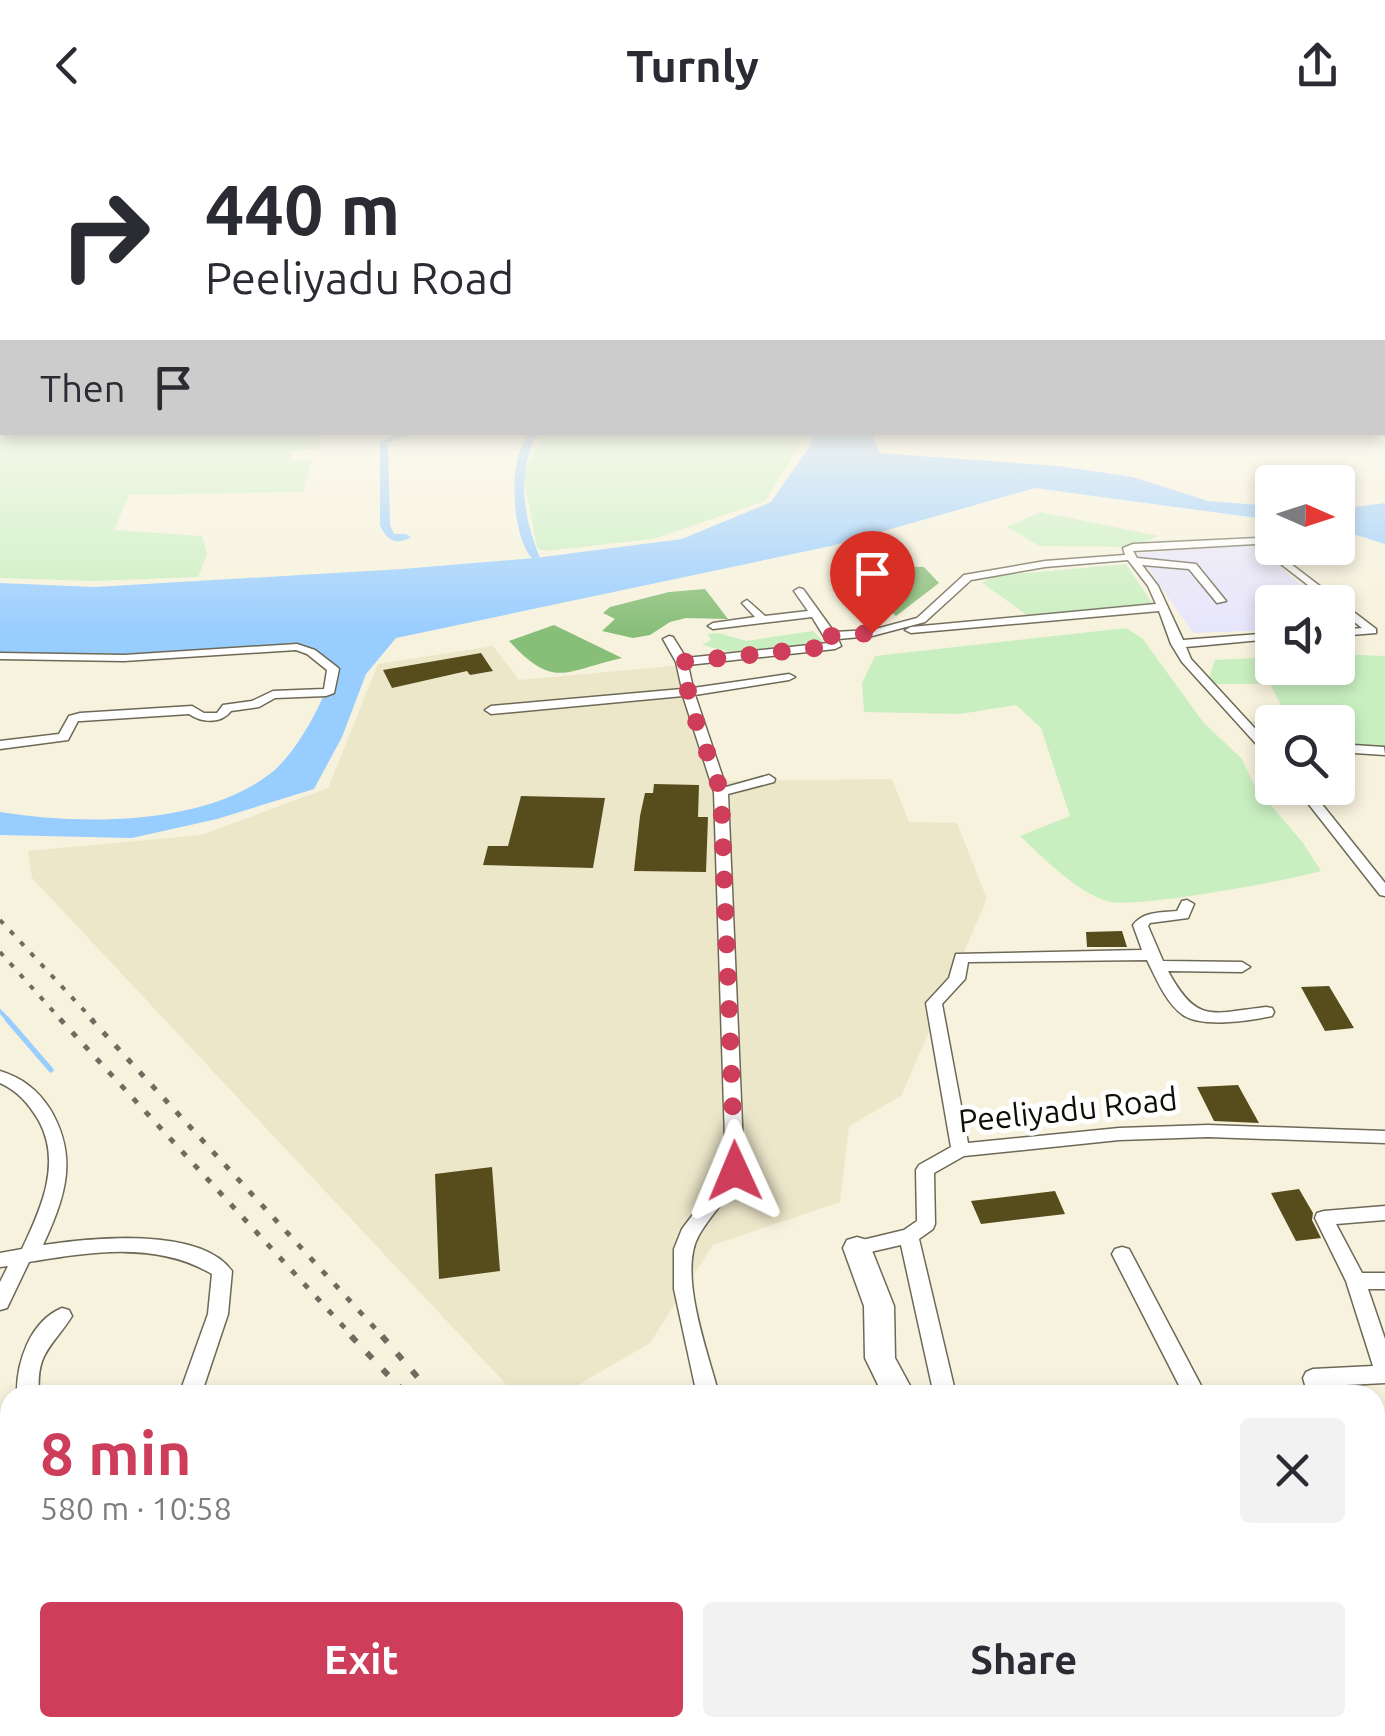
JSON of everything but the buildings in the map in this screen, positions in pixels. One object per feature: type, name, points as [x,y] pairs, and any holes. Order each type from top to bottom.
[{"type":"street","points":[[1255,734],[1186,660],[1162,607],[1127,550],[1258,541],[1313,585]]},
{"type":"street","points":[[872,633],[921,620],[968,577],[1045,564],[1133,559],[1177,562],[1192,566],[1221,601]]},
{"type":"street","points":[[682,662],[835,646],[800,590]]},
{"type":"street","points":[[747,603],[763,620]]},
{"type":"street","points":[[831,636],[1162,607]]},
{"type":"street","points":[[713,626],[815,614]]},
{"type":"street","points":[[1355,618],[1372,631],[1355,632]]},
{"type":"street","points":[[1177,644],[1255,637]]},
{"type":"street","points":[[669,639],[682,662],[721,792],[735,1171],[728,1186],[687,1236],[680,1255],[680,1279],[706,1385]]},
{"type":"street","points":[[0,656],[124,658],[297,647],[311,652],[333,669],[330,690],[326,692],[273,695],[255,704],[227,708],[220,716],[202,717],[192,710],[80,717],[73,719],[64,737],[0,745]]},
{"type":"street","points":[[491,710],[689,692],[789,677]]},
{"type":"street","points":[[1355,749],[1384,751]]},
{"type":"street","points":[[721,792],[770,778]]},
{"type":"street","points":[[1316,805],[1385,892]]},
{"type":"street","points":[[1187,904],[1183,916],[1142,921],[1156,960],[1180,1006],[1193,1014],[1266,1012]]},
{"type":"street","points":[[960,1150],[934,1004],[958,980],[961,957],[1156,960],[1242,967]]},
{"type":"street","points":[[0,1077],[22,1084],[55,1129],[60,1162],[52,1207],[0,1302]]},
{"type":"street","name":"Peeliyadu Road","points":[[909,1236],[926,1224],[925,1170],[960,1150],[1119,1134],[1208,1131],[1385,1137]]},
{"type":"street","points":[[1315,1385],[1313,1378],[1383,1364],[1356,1281],[1324,1218],[1385,1213]]},
{"type":"street","points":[[893,1385],[880,1358],[879,1306],[857,1248],[909,1236],[943,1385]]},
{"type":"street","points":[[0,1260],[101,1244],[200,1254],[222,1272],[218,1314],[193,1385]]},
{"type":"street","points":[[1122,1254],[1190,1385]]},
{"type":"street","points":[[1356,1281],[1385,1281]]},
{"type":"street","points":[[27,1385],[26,1376],[38,1339],[62,1316]]},
{"type":"shaded area","points":[[1253,545],[1255,565],[1277,565],[1301,585],[1255,585],[1255,631],[1193,633],[1138,553]]},
{"type":"shaded area","points":[[493,646],[519,680],[682,665],[723,781],[892,779],[909,822],[957,823],[987,899],[901,1096],[849,1126],[840,1202],[713,1245],[650,1343],[578,1385],[507,1385],[32,878],[28,851],[201,835],[328,788],[378,664]]},
{"type":"green space","points":[[0,484],[305,484],[303,492],[129,495],[114,530],[202,536],[207,554],[198,577],[92,581],[0,578]]},
{"type":"green space","points":[[525,484],[776,484],[765,501],[653,539],[545,551],[537,548]]},
{"type":"green space","points":[[1040,512],[1158,536],[1133,547],[1039,546],[1007,527]]},
{"type":"green space","points":[[1126,564],[1152,603],[1027,615],[982,583],[993,576]]},
{"type":"green space","points":[[883,566],[924,567],[939,583],[896,616],[879,602],[877,585]]},
{"type":"green space","points":[[705,589],[728,619],[686,618],[670,622],[650,635],[633,638],[602,631],[615,619],[603,613],[610,607],[669,592]]},
{"type":"green space","points":[[554,625],[622,658],[574,671],[550,672],[525,657],[509,641]]},
{"type":"green space","points":[[1126,628],[1142,638],[1203,722],[1242,759],[1255,786],[1255,805],[1271,805],[1321,871],[1176,898],[1121,903],[1094,896],[1020,836],[1070,816],[1041,728],[1016,705],[960,714],[864,712],[862,683],[875,656]]},
{"type":"green space","points":[[813,631],[824,642],[731,652],[702,645],[711,640],[708,634],[746,641]]},
{"type":"green space","points":[[1355,655],[1385,656],[1385,749],[1355,748],[1355,705],[1281,705],[1271,685],[1355,685]]},
{"type":"green space","points":[[1255,658],[1255,684],[1207,684],[1215,660]]},
{"type":"water","points":[[783,484],[1155,484],[1208,501],[1255,505],[1255,518],[1035,488],[831,546],[396,638],[366,674],[342,737],[314,789],[217,819],[132,838],[0,835],[0,812],[67,819],[141,817],[212,803],[243,790],[271,773],[291,752],[317,709],[334,667],[303,645],[91,660],[0,657],[0,583],[95,587],[402,569],[535,558],[682,539],[771,502]]},
{"type":"water","points":[[1385,503],[1385,544],[1355,534],[1355,507]]},
{"type":"waterway","points":[[385,484],[385,525],[390,537],[406,537]]},
{"type":"waterway","points":[[519,484],[524,527],[535,558]]},
{"type":"waterway","points":[[0,1011],[9,1021]]},
{"type":"waterway","points":[[7,1019],[51,1070]]},
{"type":"railway","points":[[0,920],[94,1021]]},
{"type":"railway","points":[[0,952],[62,1021]]},
{"type":"railway","points":[[60,1019],[354,1338]]},
{"type":"railway","points":[[91,1019],[384,1338]]},
{"type":"railway","points":[[351,1336],[398,1385]]},
{"type":"railway","points":[[382,1336],[424,1385]]},
{"type":"route","points":[[735,1171],[721,792],[692,710],[682,662],[835,646],[831,636],[872,633]]}]
